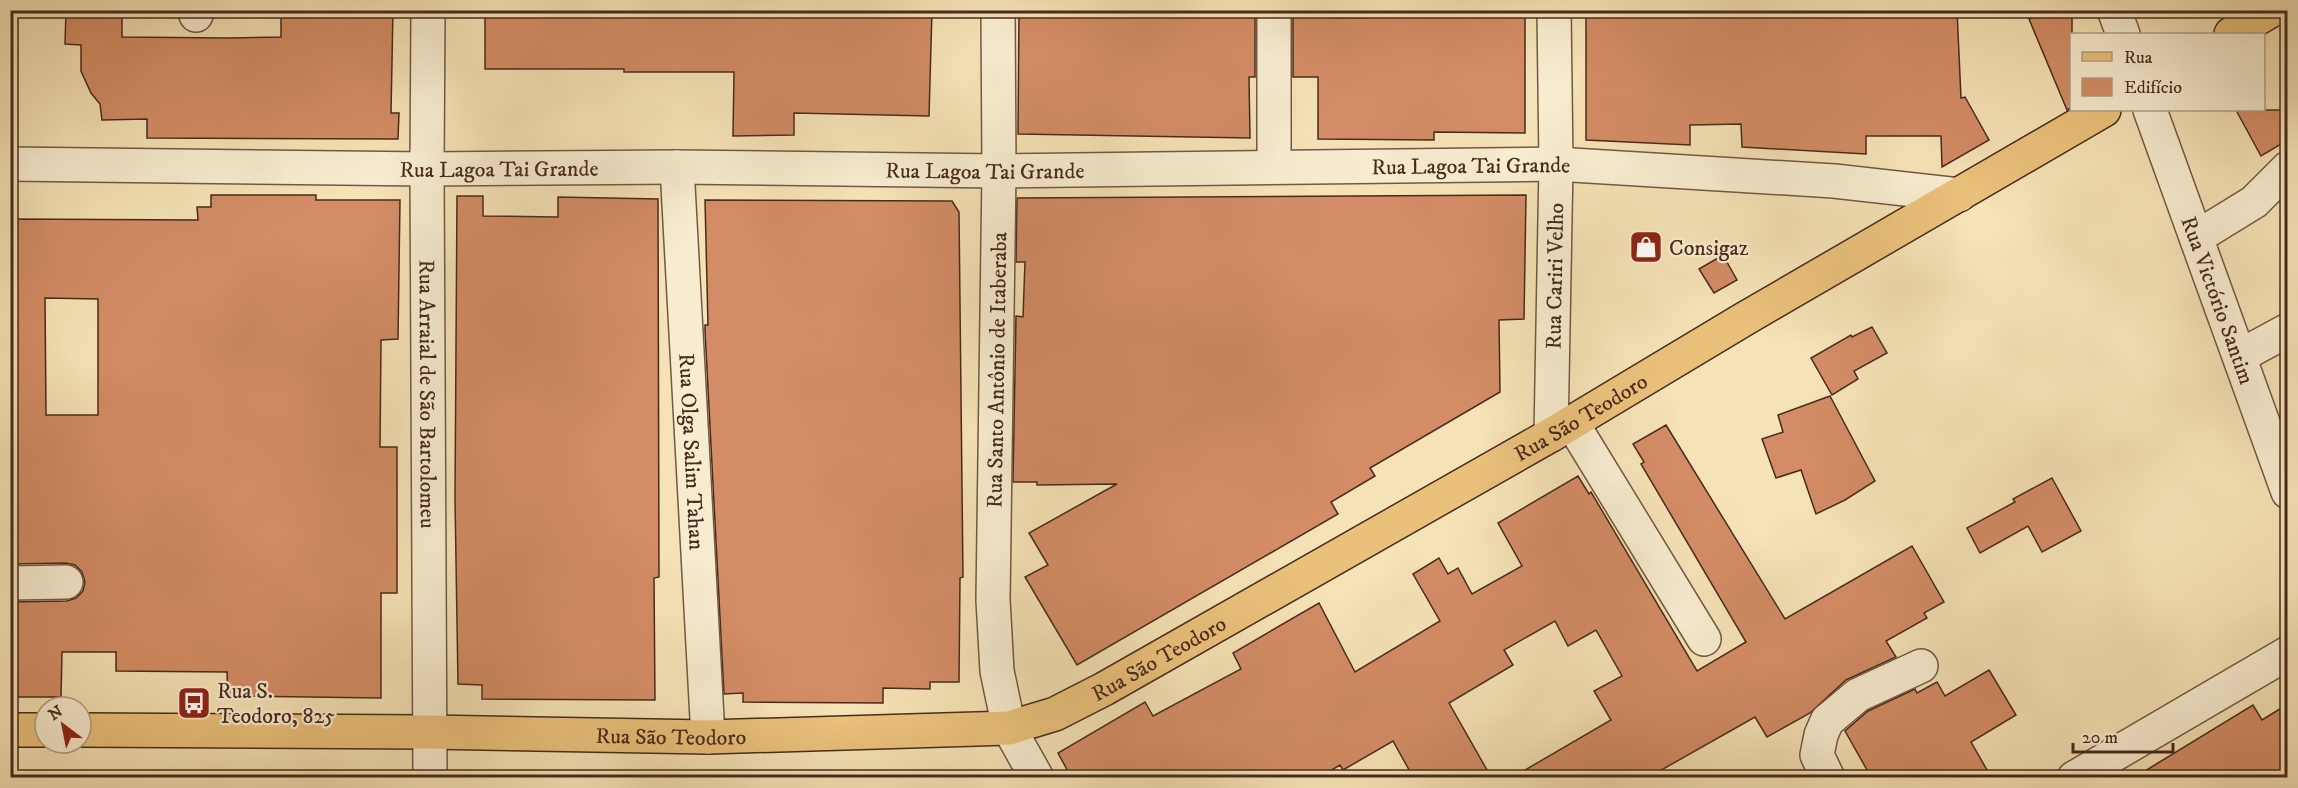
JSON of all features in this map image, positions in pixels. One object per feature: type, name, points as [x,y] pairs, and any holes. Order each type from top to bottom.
[{"type":"main road","points":[[2233,33],[2272,10]]},
{"type":"main road","name":"Rua São Teodoro","points":[[93,730],[429,732],[708,737],[1008,728],[1055,714],[1104,689],[1561,429],[1746,318],[2102,111]]},
{"type":"main road","points":[[10,730],[33,730]]},
{"type":"street","name":"Rua Arraial de São Bartolomeu","points":[[428,10],[430,777]]},
{"type":"street","name":"Rua Santo Antônio de Itaberaba","points":[[998,10],[999,171],[993,600],[997,670],[1008,728],[1037,777]]},
{"type":"street","points":[[1274,10],[1274,166]]},
{"type":"street","name":"Rua Cariri Velho","points":[[1554,10],[1561,429]]},
{"type":"street","points":[[2114,10],[2123,33]]},
{"type":"street","name":"Rua Victório Santim","points":[[2150,111],[2288,492]]},
{"type":"street","name":"Rua Lagoa Tai Grande","points":[[10,164],[427,169],[677,167],[999,171],[1556,164],[1834,182],[1959,195]]},
{"type":"street","name":"Rua Olga Salim Tahan","points":[[677,167],[708,737]]},
{"type":"street","points":[[2197,237],[2254,202],[2288,168]]},
{"type":"street","points":[[2240,356],[2288,330]]},
{"type":"street","points":[[1561,429],[1704,639]]},
{"type":"street","points":[[10,583],[66,582]]},
{"type":"street","points":[[2074,777],[2288,653]]},
{"type":"street","points":[[1828,777],[1817,755],[1821,735],[1827,721],[1858,695],[1921,666]]},
{"type":"building","points":[[66,10],[122,10],[122,37],[227,38],[281,37],[281,10],[393,10],[391,113],[399,113],[398,139],[147,138],[147,119],[102,120],[100,104],[91,93],[81,71],[81,45],[65,44]]},
{"type":"building","points":[[485,10],[932,10],[929,116],[794,113],[794,135],[733,136],[734,72],[485,69]]},
{"type":"building","points":[[1019,10],[1250,10],[1250,17],[1255,17],[1255,77],[1249,77],[1250,138],[1018,134]]},
{"type":"building","points":[[1366,10],[1525,10],[1525,133],[1434,132],[1434,140],[1318,139],[1318,77],[1293,77],[1293,17],[1366,18]]},
{"type":"building","points":[[1618,10],[1957,10],[1961,98],[1965,97],[1989,140],[1942,167],[1941,136],[1866,136],[1866,154],[1742,147],[1741,124],[1690,125],[1690,145],[1586,140],[1586,15],[1617,16]]},
{"type":"building","points":[[2053,10],[2072,10],[2070,108],[2067,110],[2029,19]]},
{"type":"building","points":[[2288,110],[2288,140],[2261,156],[2237,111]]},
{"type":"building","points":[[211,195],[316,195],[316,200],[400,200],[398,339],[381,340],[380,447],[397,447],[397,593],[381,593],[381,698],[228,696],[227,672],[116,671],[116,652],[62,652],[61,695],[10,697],[10,602],[67,601],[76,598],[83,591],[85,582],[82,572],[75,565],[66,563],[10,564],[10,219],[198,220],[197,207],[211,207]],"holes":[[[45,298],[98,299],[98,415],[46,415]]]},
{"type":"building","points":[[1526,195],[1524,319],[1499,320],[1500,392],[1370,468],[1375,476],[1331,502],[1338,514],[1077,665],[1025,577],[1048,565],[1029,533],[1117,484],[1037,485],[1037,482],[1013,482],[1016,316],[1023,317],[1025,262],[1016,262],[1017,198]]},
{"type":"building","points":[[457,196],[483,196],[483,216],[558,217],[558,197],[658,199],[659,577],[654,578],[655,700],[482,699],[482,685],[458,684],[455,499]]},
{"type":"building","points":[[705,200],[952,201],[959,212],[963,577],[960,578],[959,682],[930,682],[930,689],[883,688],[883,703],[743,702],[743,693],[724,694],[705,331],[705,325],[708,325]]},
{"type":"building","points":[[1723,255],[1737,280],[1714,293],[1699,269]]},
{"type":"building","points":[[1872,327],[1887,353],[1854,371],[1858,379],[1832,395],[1811,358],[1851,335],[1852,337]]},
{"type":"building","points":[[1830,396],[1875,481],[1845,500],[1816,514],[1801,470],[1776,478],[1762,439],[1783,432],[1778,415]]},
{"type":"building","points":[[1666,425],[1785,619],[1912,546],[1944,602],[1924,613],[1927,618],[1886,641],[1896,657],[1846,680],[1810,713],[1767,737],[1755,717],[1649,777],[1513,777],[1611,720],[1594,691],[1622,676],[1596,630],[1568,646],[1555,621],[1504,650],[1513,665],[1449,703],[1491,777],[1413,777],[1393,741],[1343,770],[1340,765],[1320,777],[1071,777],[1058,753],[1145,702],[1153,716],[1241,669],[1233,653],[1319,603],[1355,672],[1440,621],[1413,574],[1439,558],[1448,574],[1458,568],[1472,594],[1522,566],[1498,523],[1578,476],[1589,494],[1591,492],[1697,671],[1746,642],[1641,464],[1644,462],[1633,444]]},
{"type":"building","points":[[2052,478],[2081,531],[2042,552],[2028,526],[1980,553],[1967,528],[2015,502],[2013,499]]},
{"type":"building","points":[[1989,670],[2016,715],[1971,742],[1991,777],[1871,777],[1845,731],[1868,711],[1915,689],[1917,693],[1937,682],[1945,696]]},
{"type":"building","points":[[2288,704],[2288,777],[2135,777],[2253,705],[2262,720]]},
{"type":"place","name":"Consigaz","points":[[1646,247]]},
{"type":"place","name":"Rua S. Teodoro, 825","points":[[194,703]]}]
